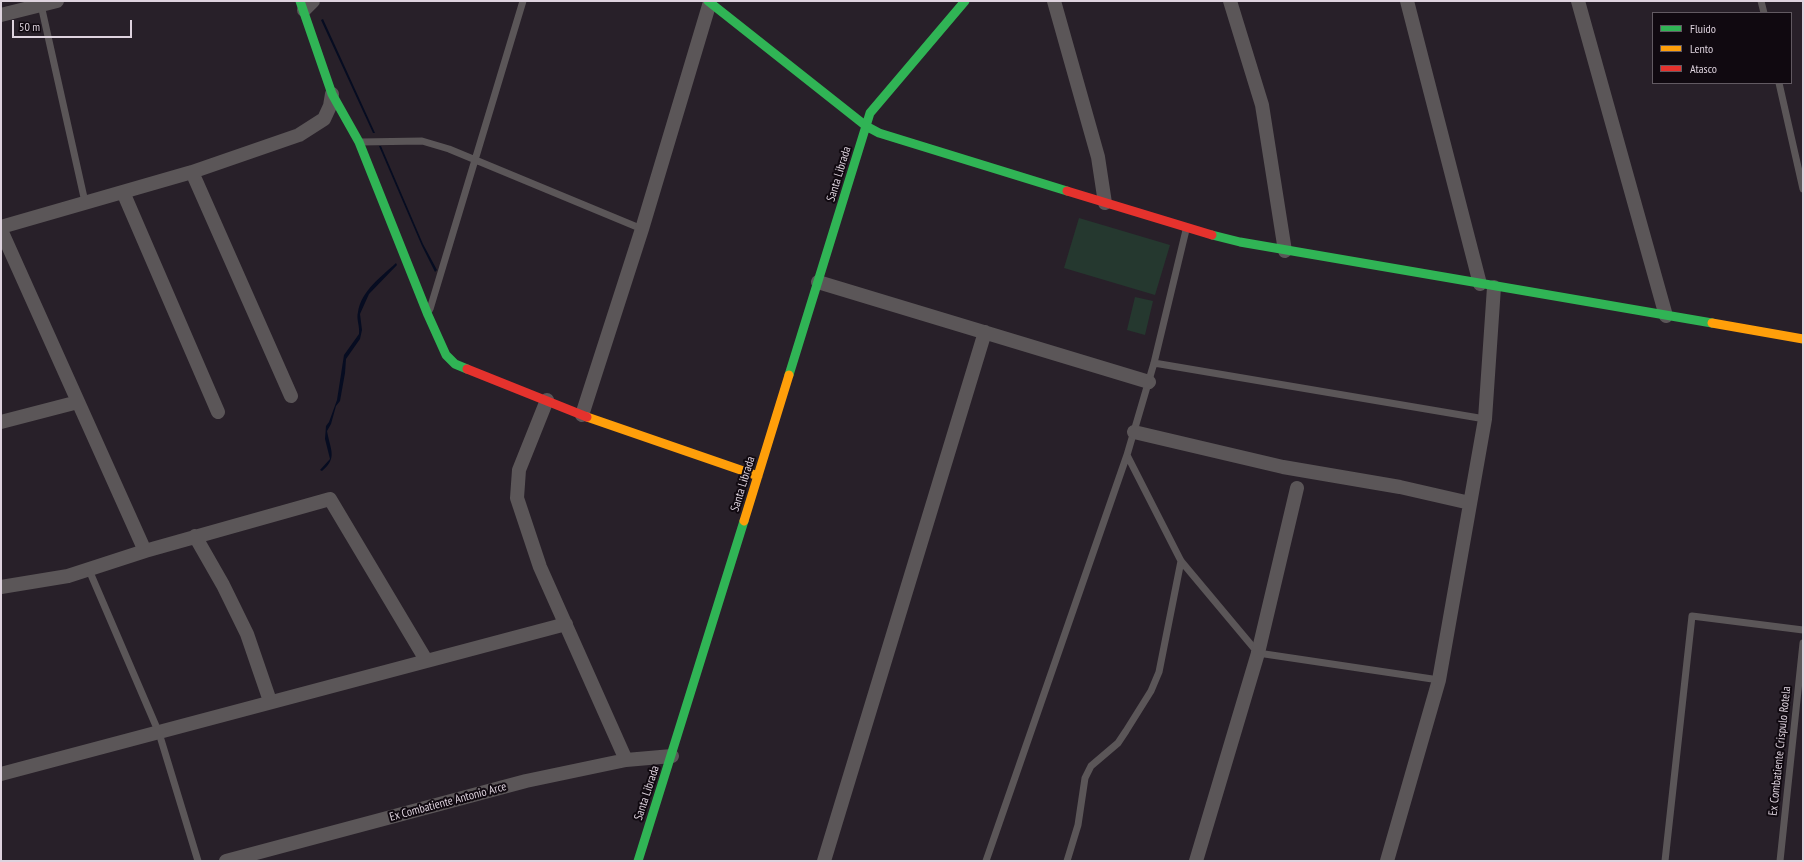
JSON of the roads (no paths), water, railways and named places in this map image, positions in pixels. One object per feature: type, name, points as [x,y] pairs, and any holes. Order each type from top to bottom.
[{"type":"street","points":[[1,15],[57,1]]},
{"type":"street","name":"Santa Librada","points":[[638,861],[672,756],[870,114],[965,1]]},
{"type":"street","points":[[1054,1],[1098,157],[1105,203]]},
{"type":"street","points":[[1230,1],[1262,104],[1285,251]]},
{"type":"street","points":[[1406,1],[1480,284]]},
{"type":"street","points":[[1578,1],[1666,316]]},
{"type":"street","points":[[582,415],[642,229],[709,2],[866,126],[879,133],[1105,203],[1187,228],[1240,242],[1285,251],[1803,339]]},
{"type":"street","points":[[306,4],[332,94],[358,142],[428,315],[446,355],[455,364],[582,415],[758,476]]},
{"type":"street","points":[[1,227],[192,172],[299,135],[324,118],[330,106],[332,94]]},
{"type":"street","points":[[192,172],[291,396]]},
{"type":"street","points":[[123,192],[218,412]]},
{"type":"street","points":[[1,230],[145,551]]},
{"type":"street","points":[[818,282],[1149,382]]},
{"type":"street","points":[[1387,861],[1439,680],[1485,419],[1494,287]]},
{"type":"street","points":[[824,861],[985,332]]},
{"type":"street","points":[[547,400],[519,470],[517,498],[540,567],[626,760]]},
{"type":"street","points":[[1,422],[78,402]]},
{"type":"street","points":[[1134,432],[1283,467],[1400,487],[1470,503]]},
{"type":"street","points":[[1196,861],[1258,653],[1297,488]]},
{"type":"street","points":[[1,587],[68,576],[194,536],[330,499],[426,660]]},
{"type":"street","points":[[194,536],[223,585],[247,634],[270,701]]},
{"type":"street","points":[[1,774],[160,733],[270,701],[566,624]]},
{"type":"street","name":"Ex Combatiente Antonio Arce","points":[[226,861],[526,781],[626,760],[672,756]]},
{"type":"lane","points":[[428,315],[523,1]]},
{"type":"lane","points":[[1761,1],[1764,12]]},
{"type":"lane","points":[[41,5],[85,202]]},
{"type":"lane","points":[[1779,84],[1803,190]]},
{"type":"lane","points":[[358,142],[422,141],[449,149],[642,229]]},
{"type":"lane","points":[[986,861],[1127,455],[1149,382],[1187,228]]},
{"type":"lane","points":[[1154,363],[1485,419]]},
{"type":"lane","points":[[1127,455],[1182,561],[1258,653],[1439,680]]},
{"type":"lane","points":[[1067,861],[1078,825],[1085,778],[1091,766],[1118,743],[1151,691],[1159,672],[1182,561]]},
{"type":"lane","points":[[89,570],[160,733],[198,861]]},
{"type":"lane","points":[[1665,861],[1692,616],[1803,630]]},
{"type":"lane","name":"Ex Combatiente Crispulo Rotela","points":[[1780,861],[1803,644]]},
{"type":"water","points":[[323,19],[375,133],[373,133],[321,20]]},
{"type":"water","points":[[379,146],[381,146],[423,244],[437,270],[435,272],[422,246]]},
{"type":"water","points":[[396,263],[397,265],[369,294],[360,314],[362,330],[360,339],[346,359],[340,401],[336,406],[331,424],[327,431],[332,453],[330,462],[322,471],[320,470],[330,459],[325,439],[326,426],[329,422],[337,400],[344,355],[359,334],[358,315],[360,304],[363,297],[373,284]]}]
